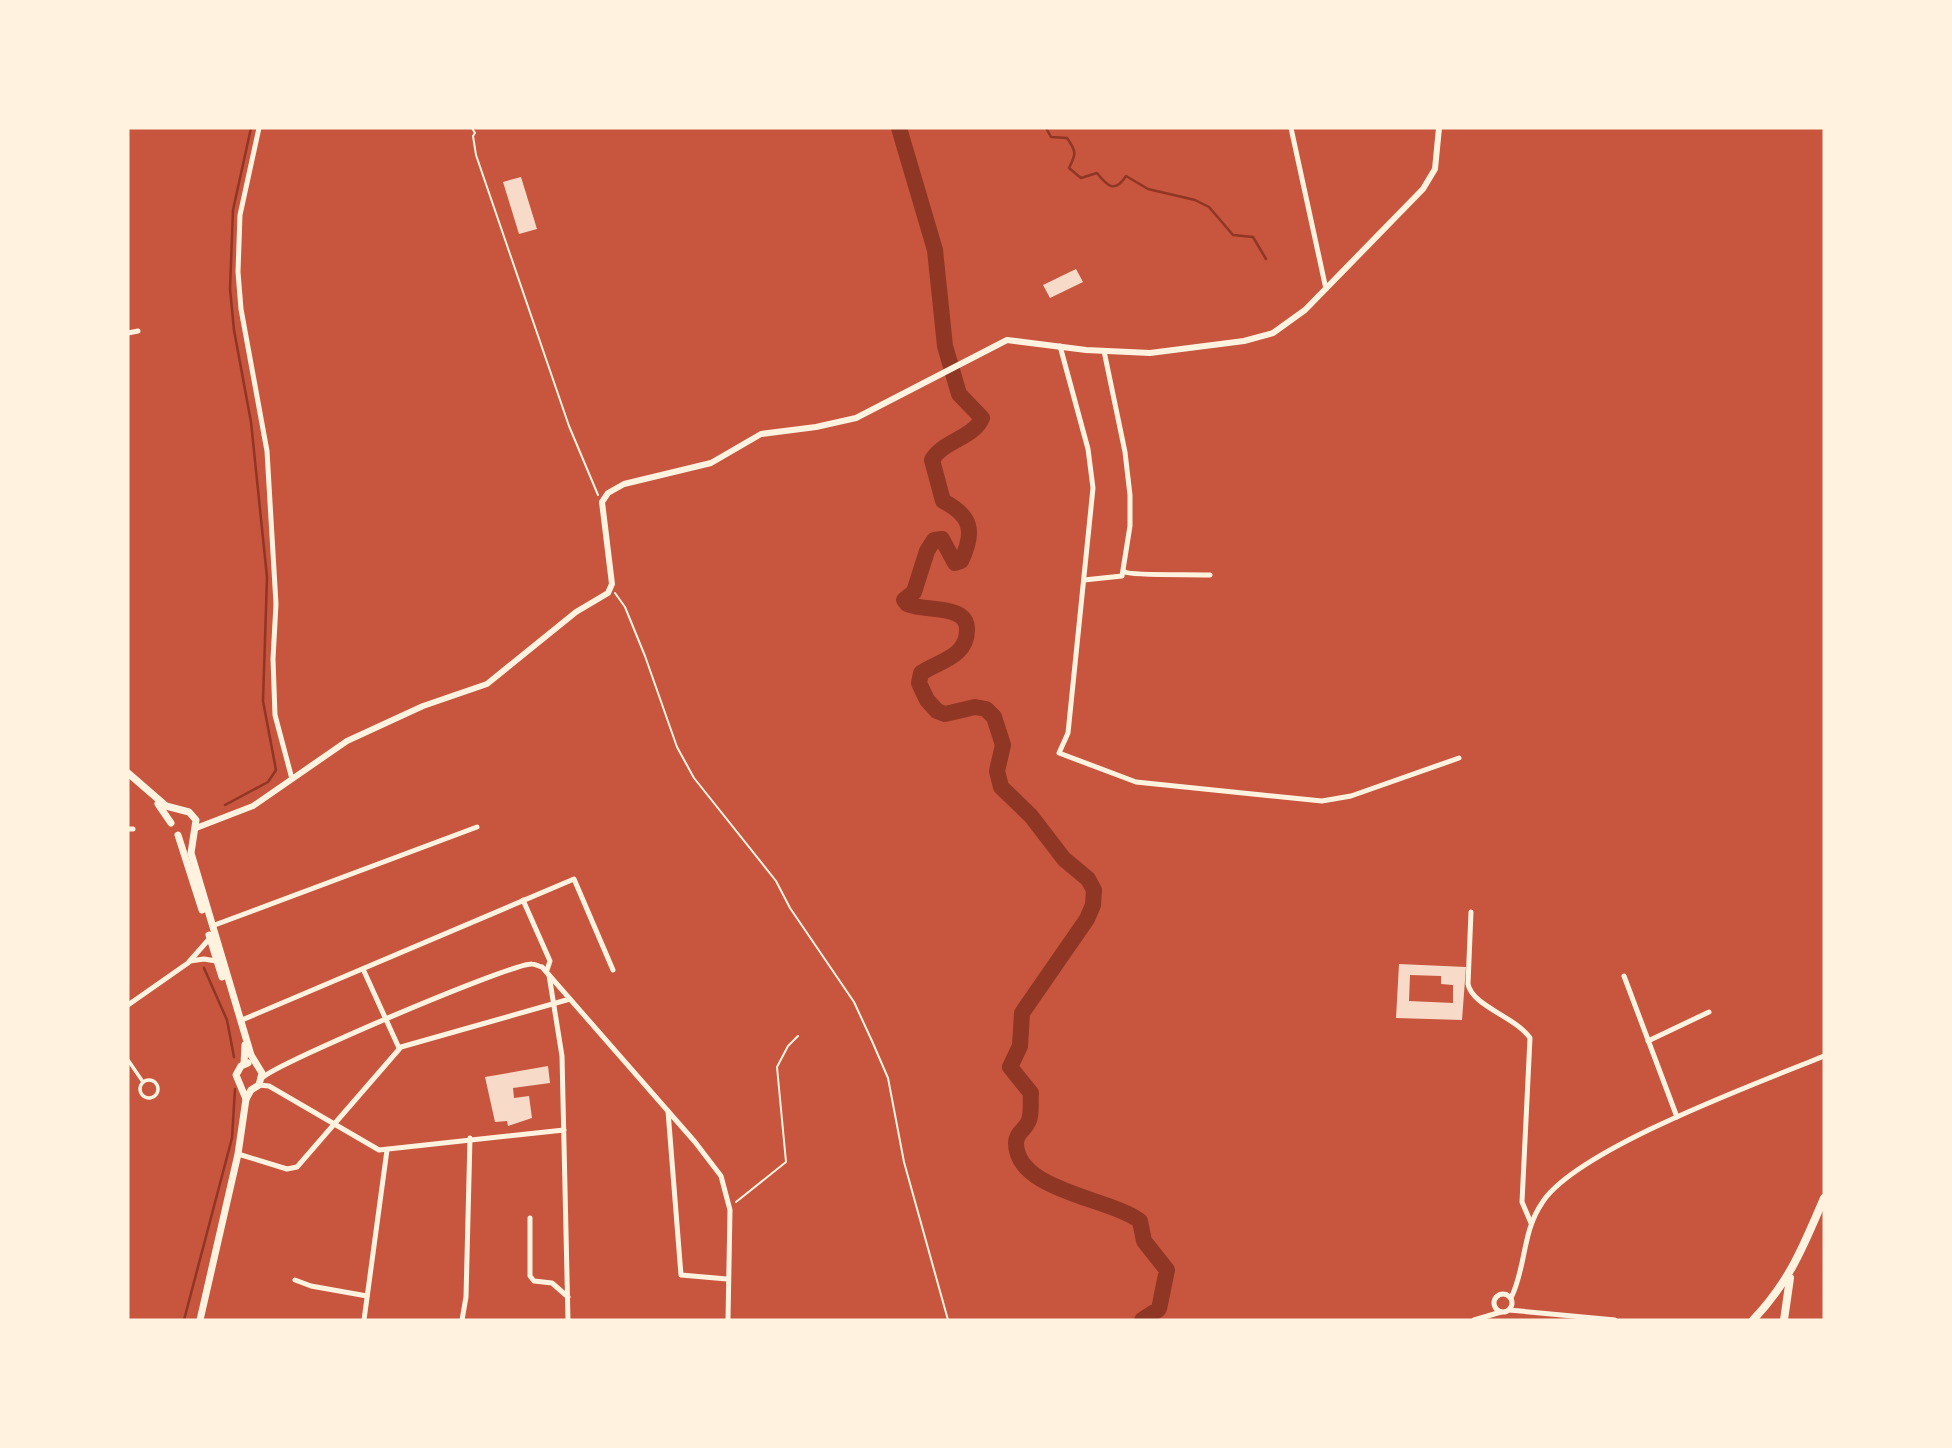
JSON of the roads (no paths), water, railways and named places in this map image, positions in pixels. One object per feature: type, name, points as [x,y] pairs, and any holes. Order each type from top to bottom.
[{"type":"main road","points":[[128,775],[155,801],[178,835],[216,961],[246,1047],[244,1065],[236,1075],[246,1099],[238,1154],[197,1320]]},
{"type":"main road","points":[[128,775],[166,806],[195,817],[191,853],[259,1067],[259,1084],[246,1099]]},
{"type":"main road","points":[[171,823],[175,814],[181,811]]},
{"type":"main road","points":[[178,835],[186,837],[195,830]]},
{"type":"main road","points":[[244,1065],[259,1067]]},
{"type":"main road","points":[[241,1086],[259,1084]]},
{"type":"main road","points":[[1754,1320],[1779,1293],[1791,1274],[1824,1198]]},
{"type":"main road","points":[[1784,1320],[1791,1274]]},
{"type":"street","points":[[260,128],[240,215],[238,272],[241,309],[267,451],[276,604],[273,659],[275,715],[292,779]]},
{"type":"street","points":[[1291,128],[1326,289]]},
{"type":"street","points":[[195,830],[215,819],[253,806],[357,737],[423,706],[488,684],[576,612],[612,589],[603,502],[608,493],[624,484],[711,463],[761,434],[856,418],[1006,340],[1104,351],[1150,353],[1244,341],[1273,333],[1295,318],[1326,289],[1423,188],[1435,169],[1439,128]]},
{"type":"street","points":[[128,332],[138,331]]},
{"type":"street","points":[[1060,346],[1088,449],[1093,488],[1068,733],[1059,753],[1136,782],[1322,801],[1350,796],[1459,758]]},
{"type":"street","points":[[1084,580],[1120,577],[1125,572],[1130,495],[1125,452],[1104,351]]},
{"type":"street","points":[[1125,572],[1134,576],[1161,573],[1210,575]]},
{"type":"street","points":[[195,817],[215,819]]},
{"type":"street","points":[[212,926],[477,827]]},
{"type":"street","points":[[242,1020],[574,879],[613,970]]},
{"type":"street","points":[[523,900],[550,961],[548,971],[562,1056],[568,1320]]},
{"type":"street","points":[[1471,912],[1468,984],[1470,993],[1518,1025],[1530,1038],[1522,1202],[1531,1223]]},
{"type":"street","points":[[128,1005],[187,963],[206,946],[210,938]]},
{"type":"street","points":[[187,963],[202,959],[216,961]]},
{"type":"street","points":[[259,1084],[274,1069],[386,1019],[530,963],[548,971],[714,1165],[726,1188],[729,1207],[728,1320]]},
{"type":"street","points":[[363,969],[399,1048]]},
{"type":"street","points":[[1624,976],[1677,1117]]},
{"type":"street","points":[[238,1154],[294,1169],[399,1048],[570,999]]},
{"type":"street","points":[[1648,1041],[1709,1012]]},
{"type":"street","points":[[1509,1310],[1531,1223],[1543,1200],[1575,1173],[1677,1117],[1824,1056]]},
{"type":"street","points":[[128,1060],[143,1082]]},
{"type":"street","points":[[259,1067],[274,1069]]},
{"type":"street","points":[[152,1080],[156,1084],[158,1090],[154,1097],[142,1096],[139,1087],[143,1082],[152,1080]]},
{"type":"street","points":[[259,1084],[270,1086],[372,1147],[387,1150],[470,1138],[564,1130]]},
{"type":"street","points":[[668,1111],[681,1275],[727,1279]]},
{"type":"street","points":[[462,1320],[466,1297],[470,1138]]},
{"type":"street","points":[[364,1320],[387,1150]]},
{"type":"street","points":[[530,1218],[530,1276],[534,1281],[552,1283],[568,1297]]},
{"type":"street","points":[[1483,1316],[1497,1296],[1503,1294],[1517,1279]]},
{"type":"street","points":[[295,1280],[311,1286],[368,1296]]},
{"type":"street","points":[[1503,1294],[1527,1313]]},
{"type":"street","points":[[1494,1303],[1500,1312]]},
{"type":"street","points":[[1474,1320],[1509,1310],[1615,1320]]},
{"type":"waterway","points":[[225,805],[268,782],[276,770],[263,701],[267,577],[251,422],[234,330],[230,289],[233,210],[251,128]]},
{"type":"waterway","points":[[899,128],[935,250],[945,346],[959,394],[982,418],[978,425],[943,448],[932,460],[943,501],[965,519],[969,533],[968,542],[961,561],[955,563],[942,539],[934,540],[927,551],[914,592],[904,600],[913,606],[958,614],[965,621],[967,630],[966,639],[957,652],[921,673],[919,683],[927,700],[937,711],[945,714],[975,707],[986,709],[994,717],[1003,745],[997,771],[1001,787],[1031,816],[1064,859],[1088,879],[1094,890],[1093,905],[1087,919],[1022,1013],[1020,1046],[1010,1067],[1031,1093],[1031,1110],[1028,1123],[1016,1143],[1020,1159],[1031,1172],[1047,1183],[1126,1213],[1140,1221],[1144,1241],[1167,1270],[1159,1309],[1142,1320]]},
{"type":"waterway","points":[[1046,128],[1051,137],[1067,138],[1074,153],[1069,168],[1081,178],[1097,173],[1108,185],[1115,186],[1126,176],[1148,189],[1195,200],[1209,207],[1233,235],[1253,237],[1266,259]]},
{"type":"waterway","points":[[204,968],[227,1020],[234,1057]]},
{"type":"waterway","points":[[184,1320],[232,1138],[235,1089]]}]
